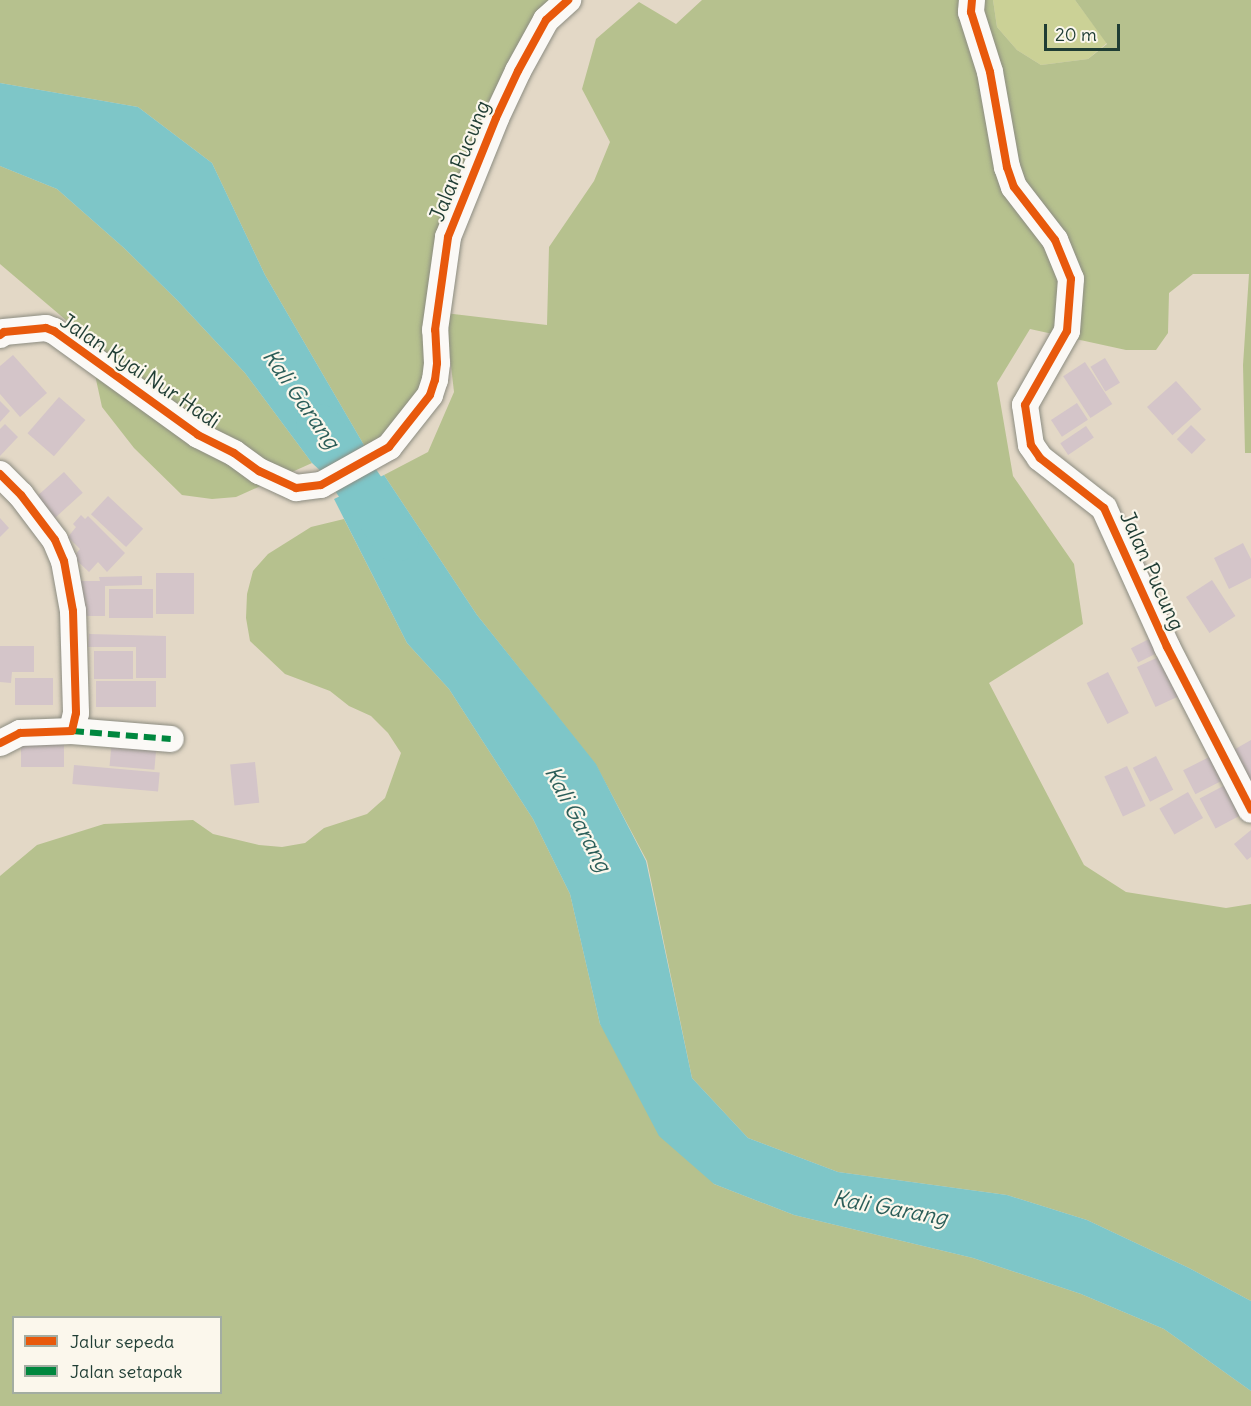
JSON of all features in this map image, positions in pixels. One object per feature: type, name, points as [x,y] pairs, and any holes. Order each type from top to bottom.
[{"type":"street","name":"Jalan Pucung","points":[[321,485],[389,447],[430,395],[437,363],[435,330],[448,237],[496,118],[519,72],[546,20],[568,0]]},
{"type":"street","name":"Jalan Pucung","points":[[972,0],[971,12],[990,72],[1007,167],[1014,187],[1055,240],[1071,279],[1067,331],[1024,405],[1031,445],[1040,458],[1104,508],[1167,647],[1251,810]]},
{"type":"street","name":"Jalan Kyai Nur Hadi","points":[[0,335],[4,332],[40,328],[54,331],[198,435],[234,453],[259,471],[296,488],[321,485]]},
{"type":"street","points":[[0,474],[21,495],[55,540],[64,561],[73,610],[76,713],[72,731]]},
{"type":"street","points":[[0,743],[20,733],[72,731],[171,739]]},
{"type":"green space","points":[[0,0],[554,0],[443,225],[434,395],[368,452],[265,275],[212,163],[138,107],[0,83]]},
{"type":"green space","points":[[702,0],[993,0],[997,27],[1017,50],[1041,65],[1088,59],[1107,44],[1075,0],[1251,0],[1251,453],[1245,453],[1243,365],[1249,274],[1193,274],[1169,293],[1168,333],[1156,350],[1126,350],[1030,329],[997,383],[1013,476],[1074,564],[1083,624],[989,683],[1084,865],[1126,892],[1226,908],[1251,904],[1251,1301],[1189,1268],[1087,1220],[1007,1195],[838,1172],[748,1138],[692,1078],[647,861],[596,765],[477,615],[384,475],[428,452],[454,392],[445,313],[547,325],[549,247],[594,181],[610,142],[582,89],[596,39],[639,2],[676,24]]},
{"type":"green space","points":[[993,0],[1075,0],[1107,43],[1088,59],[1041,65],[1017,50],[997,27]]},
{"type":"green space","points":[[0,166],[57,189],[124,248],[178,301],[245,373],[312,463],[236,497],[212,499],[182,495],[134,448],[102,407],[87,338],[0,264]]},
{"type":"green space","points":[[344,519],[407,643],[449,689],[533,819],[570,894],[600,1024],[714,1184],[794,1215],[973,1258],[1081,1294],[1164,1329],[1251,1391],[1251,1406],[0,1406],[0,876],[37,845],[104,824],[193,820],[213,834],[259,845],[282,847],[305,843],[324,828],[367,814],[385,798],[401,753],[388,733],[371,716],[349,706],[330,691],[285,674],[250,641],[246,618],[247,594],[253,571],[268,554],[311,527]]},
{"type":"water","points":[[0,83],[138,107],[212,163],[265,275],[368,452],[326,476],[312,463],[245,373],[178,301],[124,248],[57,189],[0,166]]},
{"type":"water","points":[[384,475],[477,615],[596,764],[646,861],[692,1078],[748,1138],[838,1172],[1007,1195],[1087,1220],[1189,1268],[1251,1301],[1251,1391],[1164,1329],[1081,1294],[973,1258],[794,1215],[714,1184],[659,1136],[600,1024],[570,894],[533,819],[449,689],[407,643],[334,499]]},
{"type":"building","points":[[13,355],[47,393],[20,417],[0,394],[0,366]]},
{"type":"building","points":[[1105,358],[1120,383],[1105,392],[1090,367]]},
{"type":"building","points":[[1085,362],[1112,404],[1090,418],[1063,376]]},
{"type":"building","points":[[1176,381],[1201,409],[1172,435],[1147,407]]},
{"type":"building","points":[[59,397],[85,420],[54,456],[28,433]]},
{"type":"building","points":[[0,401],[10,411],[0,422]]},
{"type":"building","points":[[1077,403],[1088,420],[1062,437],[1051,420]]},
{"type":"building","points":[[5,424],[18,437],[0,456],[0,429]]},
{"type":"building","points":[[1191,425],[1206,440],[1192,454],[1177,439]]},
{"type":"building","points":[[1086,426],[1094,438],[1068,455],[1060,443]]},
{"type":"building","points":[[64,472],[83,493],[52,521],[33,500]]},
{"type":"building","points":[[108,496],[143,529],[126,547],[91,514]]},
{"type":"building","points":[[81,515],[85,519],[88,516],[125,553],[107,572],[98,562],[89,572],[73,557],[80,549],[68,537],[76,527],[73,524]]},
{"type":"building","points":[[0,518],[9,528],[0,537]]},
{"type":"building","points":[[1243,543],[1251,559],[1251,578],[1229,589],[1214,558]]},
{"type":"building","points":[[156,573],[194,573],[194,614],[156,614]]},
{"type":"building","points":[[142,576],[142,585],[105,586],[105,616],[80,616],[81,581],[100,581],[99,577]]},
{"type":"building","points":[[1212,580],[1235,616],[1209,633],[1186,597]]},
{"type":"building","points":[[109,589],[153,589],[153,618],[109,618]]},
{"type":"building","points":[[89,634],[166,636],[166,678],[136,678],[136,647],[88,647]]},
{"type":"building","points":[[1155,636],[1162,650],[1138,663],[1131,648]]},
{"type":"building","points":[[0,646],[34,646],[34,672],[12,672],[11,683],[0,682]]},
{"type":"building","points":[[94,651],[133,651],[133,679],[94,679]]},
{"type":"building","points":[[1165,654],[1184,694],[1155,707],[1137,667]]},
{"type":"building","points":[[1108,672],[1129,713],[1107,724],[1087,683]]},
{"type":"building","points":[[15,678],[53,678],[53,705],[15,705]]},
{"type":"building","points":[[96,681],[156,681],[156,707],[96,707]]},
{"type":"building","points":[[112,738],[157,742],[154,770],[110,766]]},
{"type":"building","points":[[1251,740],[1251,789],[1230,752]]},
{"type":"building","points":[[21,741],[64,741],[64,767],[21,767]]},
{"type":"building","points":[[1217,753],[1229,777],[1195,794],[1183,770]]},
{"type":"building","points":[[1156,756],[1173,790],[1150,802],[1133,768]]},
{"type":"building","points":[[255,762],[259,803],[234,805],[230,765]]},
{"type":"building","points":[[74,765],[160,772],[158,791],[72,784]]},
{"type":"building","points":[[1127,766],[1146,806],[1123,816],[1104,777]]},
{"type":"building","points":[[1227,784],[1243,814],[1216,829],[1200,799]]},
{"type":"building","points":[[1188,792],[1203,818],[1174,834],[1159,809]]},
{"type":"building","points":[[1251,830],[1251,857],[1247,860],[1234,844]]},
{"type":"waterway","name":"Kali Garang","points":[[319,427],[396,539]]},
{"type":"marked path","points":[[72,731],[171,739]]},
{"type":"cycle path","points":[[0,335],[4,332],[46,328],[54,331],[198,435],[234,453],[259,471],[296,488],[321,485],[389,447],[430,395],[435,380],[437,363],[435,330],[448,237],[496,118],[518,71],[546,20],[568,0]]},
{"type":"cycle path","points":[[972,0],[971,12],[990,72],[1007,167],[1014,187],[1055,240],[1071,279],[1067,331],[1025,405],[1031,445],[1040,458],[1104,508],[1167,647],[1251,810]]},
{"type":"cycle path","points":[[0,474],[21,495],[55,540],[64,561],[73,611],[76,713],[72,731],[20,733],[0,743]]}]
